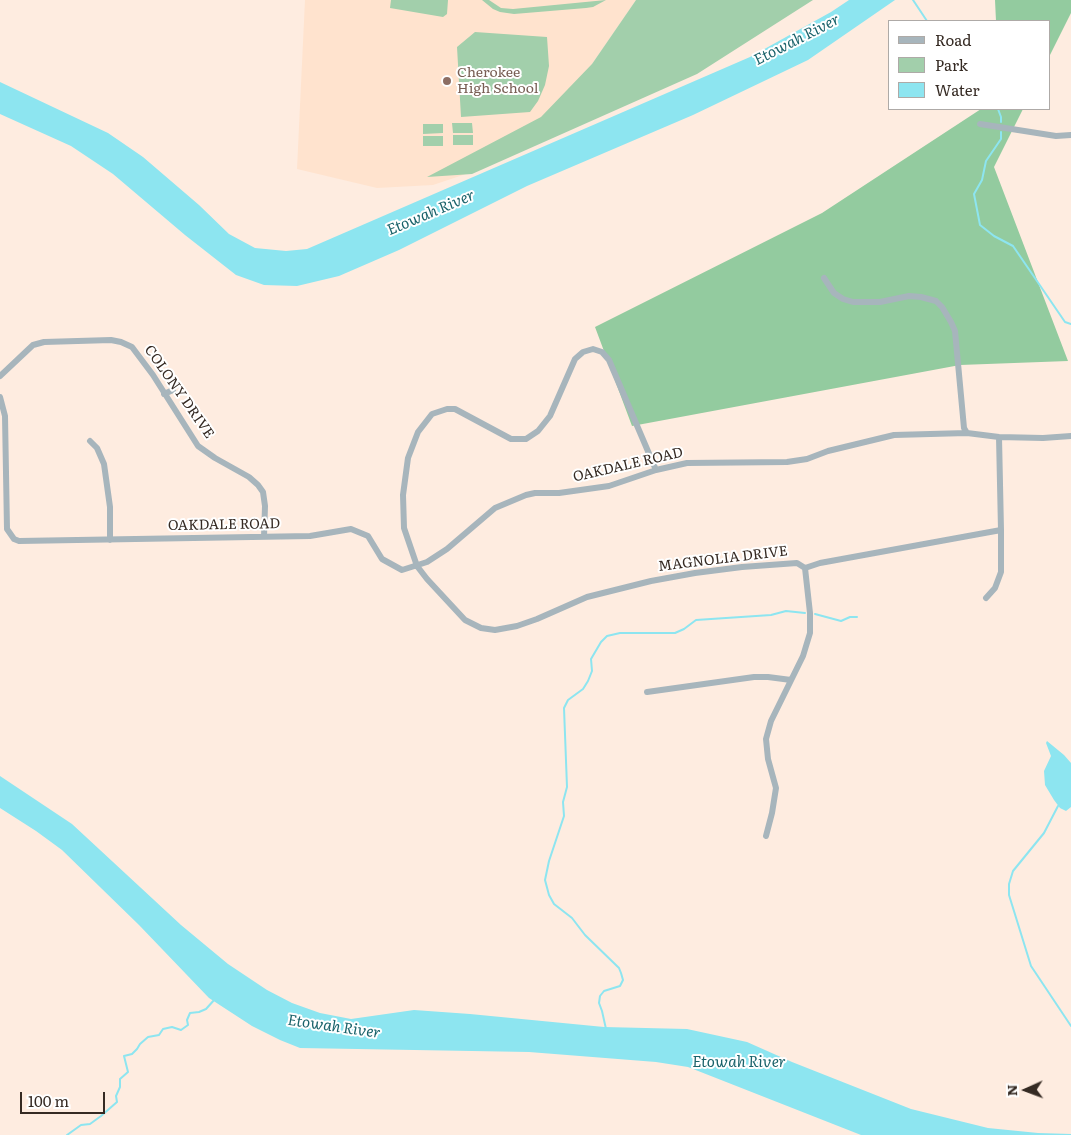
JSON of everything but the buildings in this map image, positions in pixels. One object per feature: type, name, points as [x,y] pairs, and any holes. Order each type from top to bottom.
[{"type":"street","points":[[980,124],[1056,136],[1071,135]]},
{"type":"street","points":[[824,278],[834,293],[852,302],[880,302],[909,296],[936,301],[942,307],[952,322],[955,331],[964,428],[967,433]]},
{"type":"street","name":"COLONY DRIVE","points":[[0,376],[33,345],[44,342],[111,340],[121,342],[132,348],[153,375],[198,446],[249,477],[263,492],[265,506],[264,537]]},
{"type":"street","name":"MAGNOLIA DRIVE","points":[[656,470],[609,360],[598,350],[593,349],[583,352],[578,355],[572,364],[558,401],[550,416],[538,431],[526,439],[510,439],[455,409],[438,411],[425,421],[418,432],[408,458],[403,494],[404,528],[410,550],[417,566],[427,579],[465,620],[481,628],[495,630],[517,626],[563,609],[587,597],[652,581],[742,567],[797,563],[805,568],[820,563],[1002,530]]},
{"type":"street","points":[[164,394],[173,390]]},
{"type":"street","name":"OAKDALE ROAD","points":[[0,397],[5,416],[6,517],[9,534],[14,539],[19,541],[318,536],[351,529],[368,536],[382,559],[395,568],[402,570],[428,562],[447,549],[495,508],[512,500],[535,493],[559,493],[609,486],[656,470],[687,463],[787,462],[807,459],[828,451],[894,436],[967,433],[1043,438],[1071,436]]},
{"type":"street","points":[[986,598],[995,588],[1001,572],[1002,530],[999,436]]},
{"type":"street","points":[[90,441],[97,448],[104,464],[110,507],[110,540]]},
{"type":"street","points":[[766,836],[776,788],[768,759],[766,739],[771,721],[803,656],[810,633],[810,613],[805,568]]},
{"type":"street","points":[[647,692],[754,677],[791,680]]},
{"type":"shaded area","name":"Cherokee High School","points":[[305,0],[636,0],[592,64],[592,98],[475,171],[433,185],[377,188],[297,169]]},
{"type":"green space","points":[[391,0],[448,0],[447,14],[443,17],[390,8]]},
{"type":"green space","points":[[482,0],[489,0],[501,8],[513,9],[606,0],[593,7],[514,14],[493,9]]},
{"type":"green space","points":[[636,0],[813,0],[697,74],[472,174],[427,177],[541,117],[592,64]]},
{"type":"green space","points":[[995,0],[1071,0],[1071,13],[1051,53],[1051,20],[996,20]]},
{"type":"green space","points":[[475,32],[547,37],[549,66],[545,85],[538,101],[530,112],[461,117],[457,47]]},
{"type":"green space","points":[[979,110],[1022,110],[994,167],[1068,361],[960,365],[632,426],[595,327],[822,213]]},
{"type":"green space","points":[[452,123],[472,123],[473,133],[453,133]]},
{"type":"green space","points":[[423,124],[443,124],[443,133],[423,134]]},
{"type":"green space","points":[[453,135],[473,135],[473,145],[453,145]]},
{"type":"green space","points":[[423,136],[443,136],[443,146],[423,146]]},
{"type":"water","name":"Etowah River","points":[[849,0],[895,0],[808,60],[693,115],[527,186],[399,250],[339,276],[297,286],[264,285],[236,275],[113,174],[71,146],[0,114],[0,82],[108,133],[143,157],[199,205],[229,234],[255,248],[286,251],[307,249],[750,57]]},
{"type":"water","points":[[1047,741],[1071,763],[1071,807],[1066,811],[1060,808],[1045,785],[1044,771],[1051,756]]},
{"type":"water","name":"Etowah River","points":[[0,776],[72,824],[181,925],[228,964],[267,990],[292,1003],[320,1013],[351,1019],[414,1010],[604,1027],[687,1029],[747,1042],[911,1109],[988,1128],[1071,1135],[861,1135],[688,1067],[656,1062],[529,1052],[300,1048],[252,1026],[209,998],[139,925],[62,850],[0,808]]},
{"type":"waterway","points":[[913,0],[926,20]]},
{"type":"waterway","points":[[998,110],[1001,122]]},
{"type":"waterway","points":[[1001,132],[1001,139],[986,161],[982,180],[974,194],[980,225],[994,236],[1013,246],[1065,322],[1071,324]]},
{"type":"waterway","points":[[606,1029],[599,1003],[600,996],[604,991],[620,986],[623,980],[619,968],[585,935],[572,918],[554,904],[549,895],[545,880],[549,861],[564,816],[563,802],[567,787],[564,708],[568,700],[583,689],[588,681],[592,671],[591,659],[607,636],[620,633],[675,633],[696,620],[771,615],[786,611],[805,613]]},
{"type":"waterway","points":[[815,614],[841,621],[850,617],[857,617]]},
{"type":"waterway","points":[[1058,806],[1044,833],[1013,871],[1009,884],[1009,895],[1031,966],[1071,1026]]},
{"type":"waterway","points":[[67,1135],[81,1125],[90,1124],[117,1102],[116,1096],[120,1087],[120,1079],[128,1072],[124,1056],[132,1054],[148,1037],[159,1035],[163,1029],[172,1027],[181,1030],[188,1025],[187,1020],[190,1013],[206,1009],[215,999]]},
{"type":"place","name":"Cherokee High School","points":[[447,81]]}]
